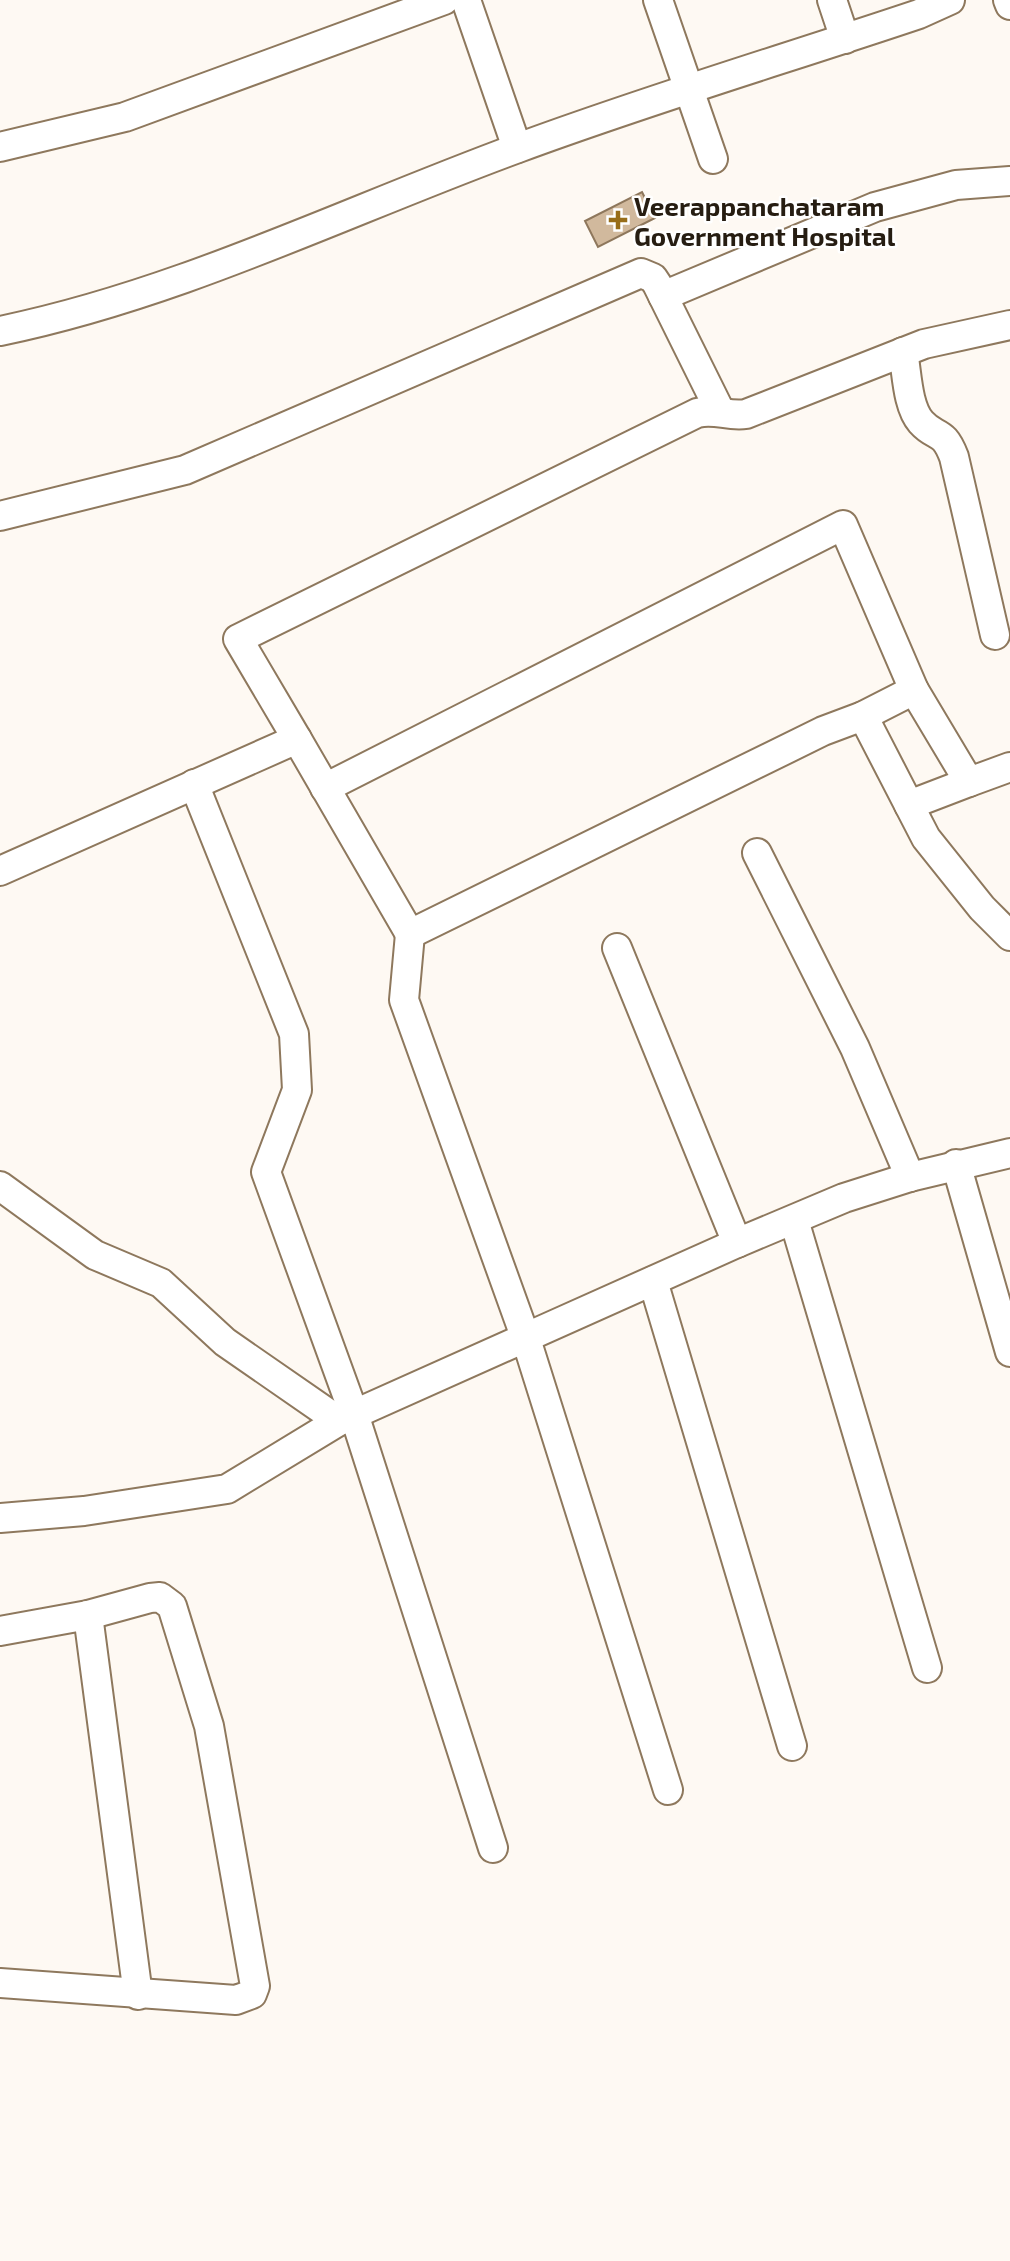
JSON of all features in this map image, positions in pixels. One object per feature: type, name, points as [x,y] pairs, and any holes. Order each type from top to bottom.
[{"type":"street","points":[[0,147],[125,117],[444,0]]},
{"type":"street","points":[[466,0],[517,148]]},
{"type":"street","points":[[658,0],[713,159]]},
{"type":"street","points":[[832,0],[845,39]]},
{"type":"street","points":[[0,331],[35,324],[220,267],[517,148],[845,39],[950,0]]},
{"type":"street","points":[[1008,0],[1010,5]]},
{"type":"street","points":[[663,296],[875,207],[956,185],[1010,181]]},
{"type":"street","points":[[0,516],[185,470],[641,273],[653,278],[720,411]]},
{"type":"street","points":[[668,1790],[526,1339],[404,1000],[410,934],[238,639],[697,413],[720,411],[730,416],[746,414],[924,344],[1010,325]]},
{"type":"street","points":[[902,352],[914,410],[919,421],[948,441],[954,457],[995,635]]},
{"type":"street","points":[[325,788],[843,525],[914,690],[969,782]]},
{"type":"street","points":[[410,934],[823,731],[863,716],[914,690]]},
{"type":"street","points":[[863,716],[926,838],[982,908],[1010,936]]},
{"type":"street","points":[[0,871],[297,739]]},
{"type":"street","points":[[909,805],[1010,766]]},
{"type":"street","points":[[194,784],[294,1034],[297,1090],[266,1172],[494,1848]]},
{"type":"street","points":[[757,853],[855,1048],[910,1177]]},
{"type":"street","points":[[617,948],[737,1243]]},
{"type":"street","points":[[0,1518],[84,1511],[227,1489],[347,1418],[737,1243],[844,1198],[956,1164],[1010,1153]]},
{"type":"street","points":[[956,1164],[1010,1352]]},
{"type":"street","points":[[0,1186],[95,1255],[160,1283],[225,1342],[347,1418]]},
{"type":"street","points":[[794,1220],[928,1668]]},
{"type":"street","points":[[653,1281],[792,1746]]},
{"type":"street","points":[[0,1631],[88,1615],[150,1598],[160,1597],[172,1606],[209,1726],[255,1975],[251,1994],[236,2000],[0,1983]]},
{"type":"street","points":[[88,1615],[138,1995]]},
{"type":"building","points":[[642,192],[655,218],[598,247],[585,221]]},
{"type":"place","name":"Veerappanchataram Government Hospital","points":[[618,220]]}]
